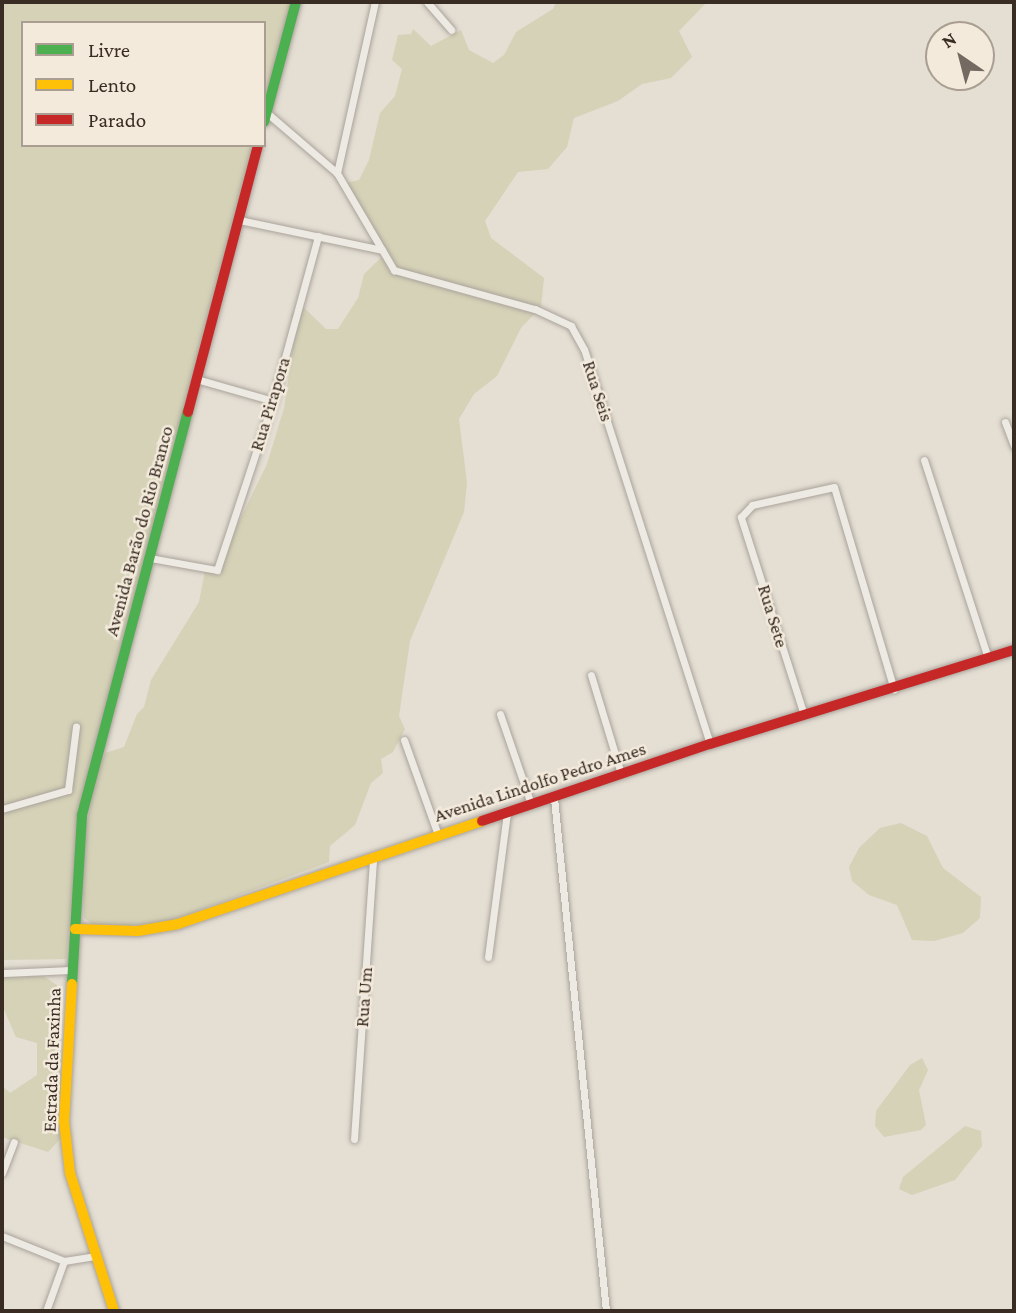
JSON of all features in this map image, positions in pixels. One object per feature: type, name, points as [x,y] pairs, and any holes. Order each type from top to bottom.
[{"type":"street","points":[[266,113],[296,2]]},
{"type":"street","points":[[337,173],[375,2]]},
{"type":"street","points":[[427,2],[451,30]]},
{"type":"street","name":"Rua Seis","points":[[266,118],[337,173],[394,270],[535,309],[571,326],[584,349],[710,744]]},
{"type":"street","name":"Avenida Barão do Rio Branco","points":[[75,929],[82,815],[200,380],[257,147]]},
{"type":"street","points":[[239,220],[382,250]]},
{"type":"street","name":"Rua Pirapora","points":[[150,558],[217,570],[273,401],[318,236]]},
{"type":"street","points":[[200,380],[273,401]]},
{"type":"street","points":[[1005,422],[1014,446]]},
{"type":"street","points":[[924,460],[988,658]]},
{"type":"street","name":"Rua Sete","points":[[804,715],[741,517],[752,505],[834,487],[894,689]]},
{"type":"street","name":"Avenida Lindolfo Pedro Ames","points":[[75,929],[138,931],[178,924],[710,744],[1014,650]]},
{"type":"street","points":[[591,675],[621,774]]},
{"type":"street","points":[[500,714],[530,804]]},
{"type":"street","points":[[2,809],[68,790],[76,727]]},
{"type":"street","points":[[404,740],[438,835]]},
{"type":"street","points":[[554,798],[555,845],[606,1311]]},
{"type":"street","points":[[488,957],[507,812]]},
{"type":"street","name":"Rua Um","points":[[354,1139],[373,856]]},
{"type":"street","name":"Estrada da Faxinha","points":[[75,929],[64,1121],[70,1173],[114,1311]]},
{"type":"street","points":[[2,973],[72,970]]},
{"type":"street","points":[[2,1173],[14,1142]]},
{"type":"street","points":[[2,1236],[64,1261],[95,1256]]},
{"type":"street","points":[[46,1311],[64,1261]]},
{"type":"shaded area","points":[[2,2],[294,2],[266,107],[266,21],[21,21],[21,147],[256,147],[80,813],[66,959],[2,960]]},
{"type":"shaded area","points":[[556,2],[707,2],[679,31],[692,57],[671,78],[642,84],[618,101],[574,118],[567,147],[548,169],[518,172],[485,221],[491,238],[544,278],[541,307],[521,328],[497,376],[474,394],[459,419],[467,483],[464,512],[410,641],[399,716],[405,729],[393,752],[381,759],[383,773],[371,783],[355,825],[330,846],[329,862],[162,924],[96,927],[84,918],[83,890],[85,832],[98,769],[105,753],[124,747],[137,714],[144,707],[151,680],[199,602],[205,571],[221,573],[230,540],[267,464],[284,408],[294,340],[291,315],[300,304],[326,329],[338,329],[358,298],[364,274],[386,253],[345,183],[359,180],[369,160],[380,113],[395,96],[402,69],[392,60],[398,35],[411,34],[413,29],[431,46],[461,30],[469,50],[493,63],[504,55],[516,32],[553,9]]},
{"type":"shaded area","points":[[901,823],[927,836],[943,868],[981,897],[980,918],[963,933],[934,941],[912,940],[897,905],[869,895],[852,881],[849,867],[859,848],[880,828]]},
{"type":"shaded area","points":[[42,975],[60,987],[62,1137],[48,1152],[2,1137],[2,1086],[10,1093],[37,1075],[37,1043],[16,1037],[2,1005],[2,978]]},
{"type":"shaded area","points":[[922,1058],[928,1070],[919,1090],[926,1125],[921,1130],[884,1137],[875,1126],[876,1111],[910,1065]]},
{"type":"shaded area","points":[[965,1126],[981,1131],[982,1146],[955,1180],[912,1195],[899,1189],[903,1177]]},
{"type":"traffic: fast","points":[[266,114],[296,2]]},
{"type":"traffic: fast","points":[[72,984],[82,815],[188,412]]},
{"type":"traffic: slow","points":[[75,929],[138,931],[178,924],[482,821]]},
{"type":"traffic: slow","points":[[72,984],[64,1121],[70,1173],[114,1311]]},
{"type":"traffic: jam","points":[[188,412],[257,147]]},
{"type":"traffic: jam","points":[[482,821],[710,744],[1014,650]]}]
